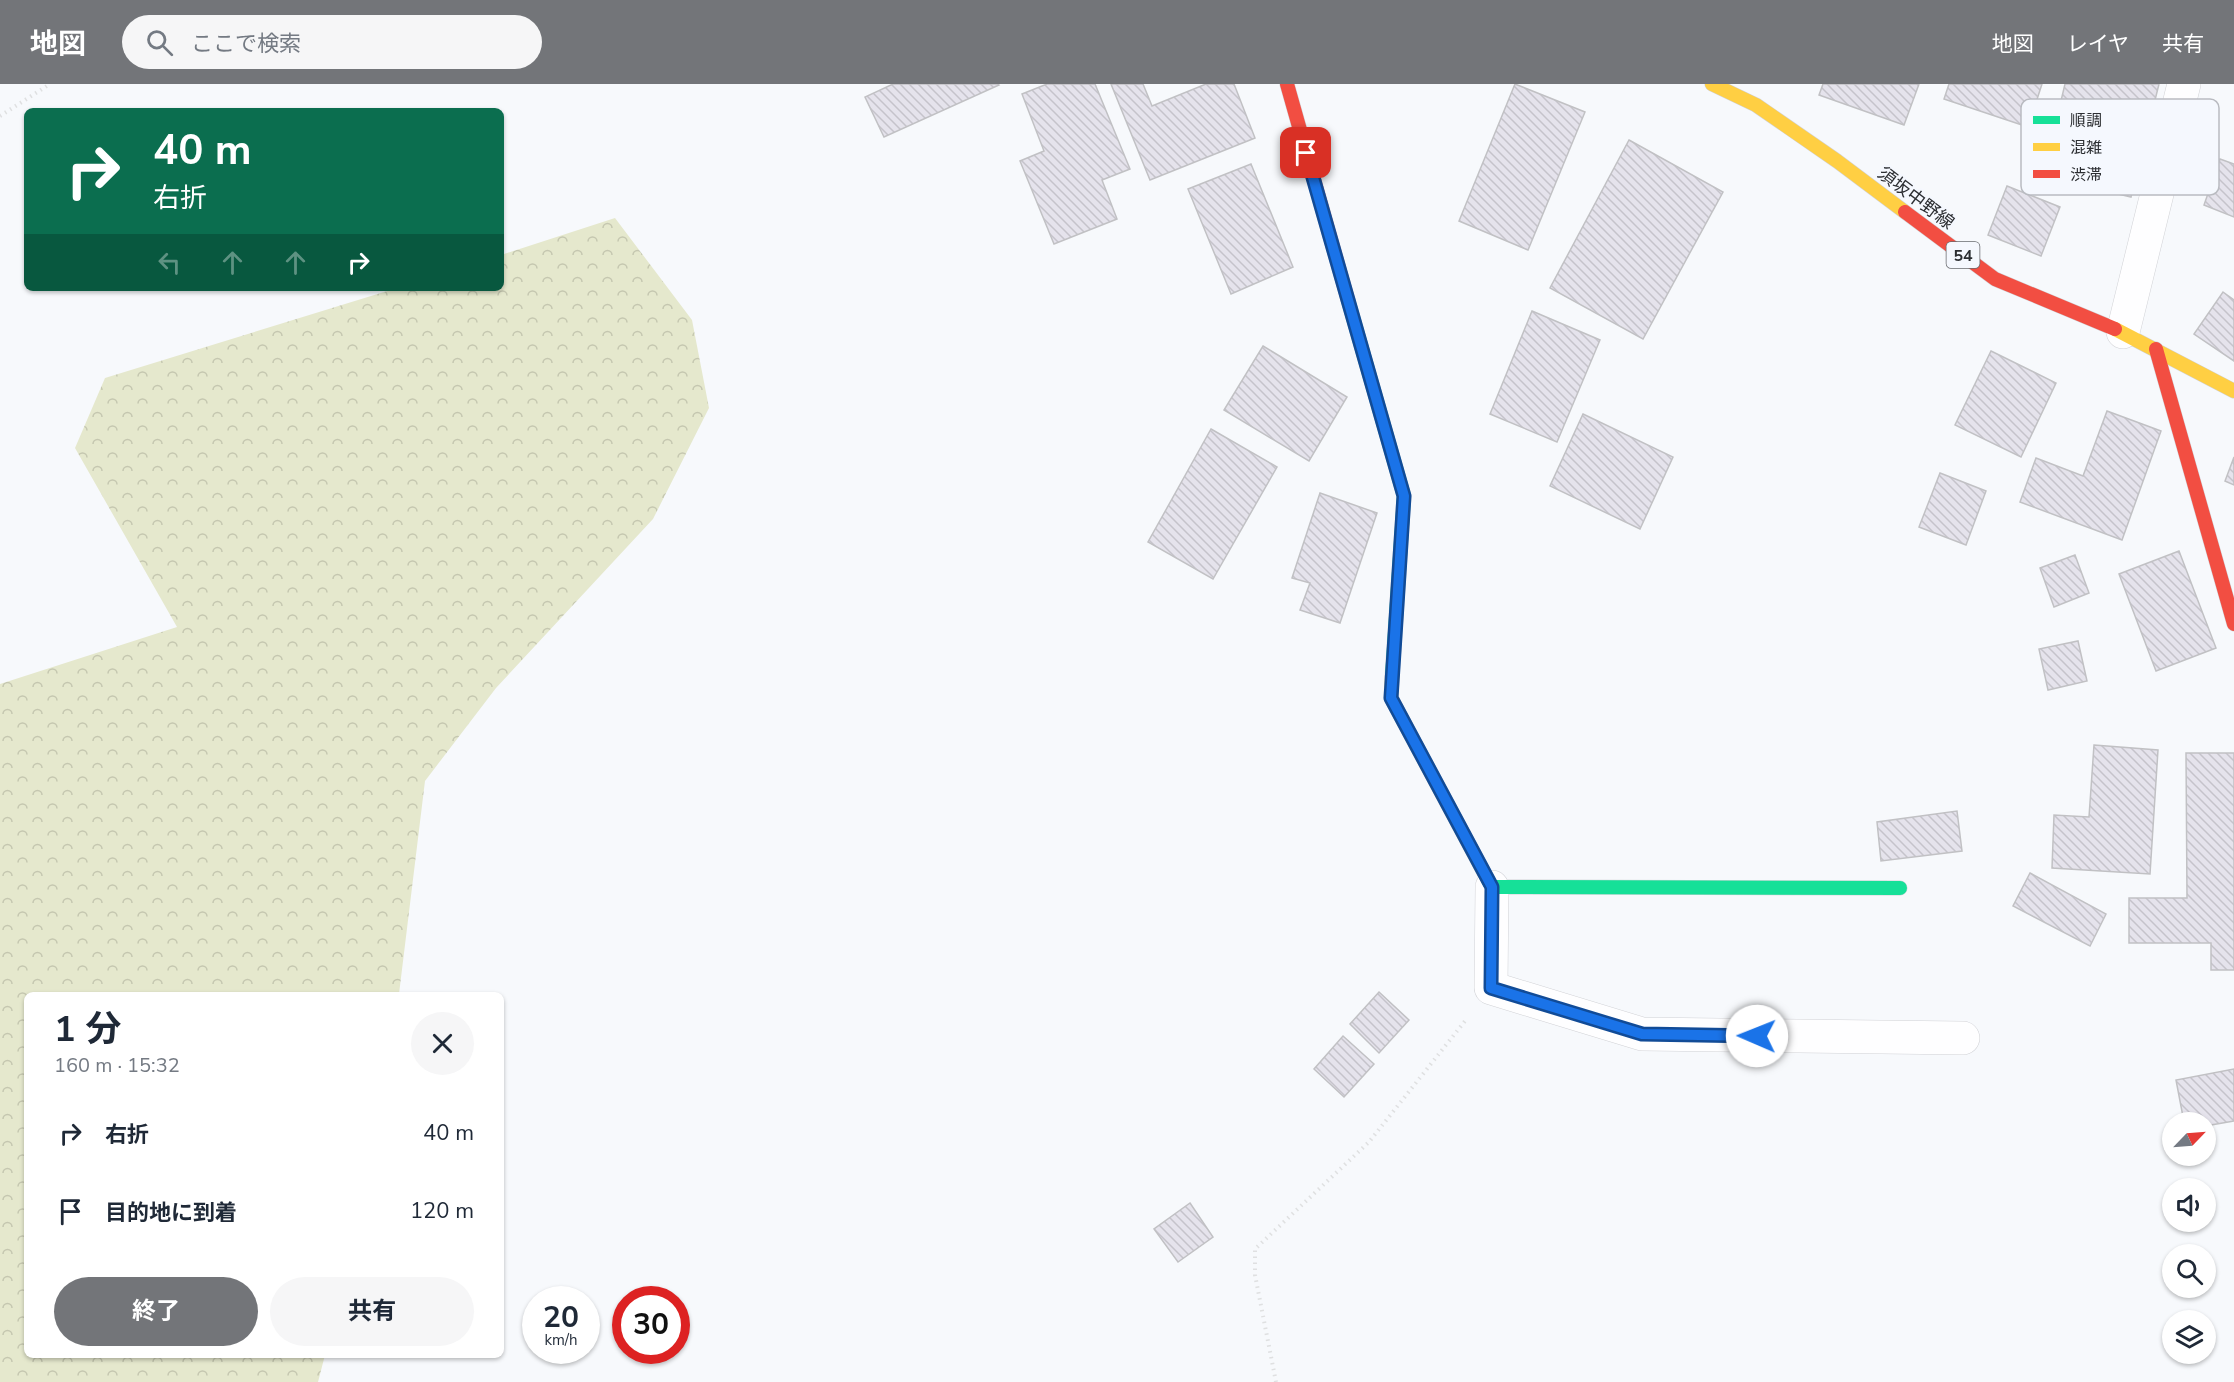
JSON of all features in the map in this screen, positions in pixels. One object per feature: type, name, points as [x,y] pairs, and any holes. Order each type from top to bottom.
[{"type":"street","points":[[1287,84],[1404,496],[1391,698],[1492,887],[1491,988],[1642,1034],[1963,1038]]},
{"type":"street","name":"須坂中野線","points":[[1712,84],[1756,105],[1837,161],[1995,279],[2123,332],[2234,391]]},
{"type":"street","points":[[2180,99],[2184,84]]},
{"type":"street","points":[[2123,332],[2157,195]]},
{"type":"street","points":[[2156,349],[2234,624]]},
{"type":"street","points":[[1492,887],[1900,888]]},
{"type":"path","points":[[0,116],[50,84]]},
{"type":"path","points":[[1276,1382],[1255,1275],[1255,1249],[1369,1142],[1491,988]]},
{"type":"green space","points":[[615,218],[692,320],[709,408],[653,519],[496,688],[425,781],[399,992],[24,992],[24,1358],[324,1358],[318,1382],[0,1382],[0,684],[177,627],[75,448],[105,378],[387,291],[504,291],[504,254]]},
{"type":"building","points":[[893,84],[999,85],[884,137],[865,97]]},
{"type":"building","points":[[1047,84],[1095,84],[1130,169],[1102,180],[1117,219],[1054,244],[1020,161],[1044,151],[1022,94]]},
{"type":"building","points":[[1111,84],[1143,84],[1152,106],[1206,84],[1234,84],[1255,138],[1150,180]]},
{"type":"building","points":[[1515,84],[1585,112],[1528,250],[1459,221]]},
{"type":"building","points":[[1823,84],[1919,84],[1904,125],[1819,95]]},
{"type":"building","points":[[1949,84],[2042,84],[2037,99],[2021,99],[2021,125],[1944,99]]},
{"type":"building","points":[[2065,84],[2159,84],[2155,99],[2061,99]]},
{"type":"building","points":[[1629,140],[1723,192],[1643,339],[1550,288]]},
{"type":"building","points":[[2220,159],[2234,164],[2234,217],[2204,205],[2207,195],[2219,195]]},
{"type":"building","points":[[1251,164],[1293,267],[1231,294],[1188,189]]},
{"type":"building","points":[[2007,186],[2021,192],[2021,195],[2030,195],[2060,207],[2041,256],[1988,235]]},
{"type":"building","points":[[2223,292],[2234,300],[2234,361],[2194,334]]},
{"type":"building","points":[[1532,311],[1600,340],[1557,442],[1490,414]]},
{"type":"building","points":[[1263,346],[1347,397],[1309,461],[1224,410]]},
{"type":"building","points":[[1991,351],[2056,383],[2021,457],[1955,425]]},
{"type":"building","points":[[2107,411],[2161,431],[2122,540],[2020,502],[2036,458],[2083,476]]},
{"type":"building","points":[[1583,414],[1673,457],[1640,529],[1550,486]]},
{"type":"building","points":[[1211,429],[1277,467],[1213,579],[1148,542]]},
{"type":"building","points":[[2234,457],[2234,485],[2225,481]]},
{"type":"building","points":[[1940,473],[1986,491],[1966,545],[1919,527]]},
{"type":"building","points":[[1320,493],[1377,513],[1340,623],[1300,610],[1310,583],[1292,578]]},
{"type":"building","points":[[2179,551],[2216,648],[2156,671],[2119,574]]},
{"type":"building","points":[[2075,555],[2089,593],[2054,607],[2040,568]]},
{"type":"building","points":[[2078,641],[2087,681],[2048,690],[2039,649]]},
{"type":"building","points":[[2094,745],[2158,750],[2150,874],[2052,868],[2054,815],[2089,817]]},
{"type":"building","points":[[2186,753],[2234,753],[2234,970],[2211,970],[2211,943],[2129,943],[2129,898],[2187,898]]},
{"type":"building","points":[[1957,811],[1962,851],[1881,861],[1877,822]]},
{"type":"building","points":[[2030,873],[2106,914],[2090,946],[2013,906]]},
{"type":"building","points":[[1379,992],[1409,1020],[1379,1053],[1350,1024]]},
{"type":"building","points":[[1343,1036],[1374,1064],[1344,1097],[1314,1069]]},
{"type":"building","points":[[2234,1069],[2234,1121],[2216,1124],[2216,1112],[2182,1112],[2176,1080]]},
{"type":"building","points":[[1190,1203],[1213,1237],[1178,1262],[1154,1229]]},
{"type":"traffic: fast","points":[[1348,300],[1404,496],[1392,677]]},
{"type":"traffic: fast","points":[[1488,880],[1492,887],[1900,888]]},
{"type":"traffic: slow","points":[[1712,84],[1756,105],[1905,212]]},
{"type":"traffic: slow","points":[[2115,329],[2234,391]]},
{"type":"traffic: slow","points":[[1392,677],[1391,698],[1488,880]]},
{"type":"traffic: jam","points":[[1287,84],[1348,300]]},
{"type":"traffic: jam","points":[[1905,212],[1995,279],[2115,329]]},
{"type":"traffic: jam","points":[[2156,349],[2234,624]]},
{"type":"route","points":[[1306,153],[1404,496],[1391,698],[1492,887],[1491,988],[1642,1034],[1757,1036]]}]
